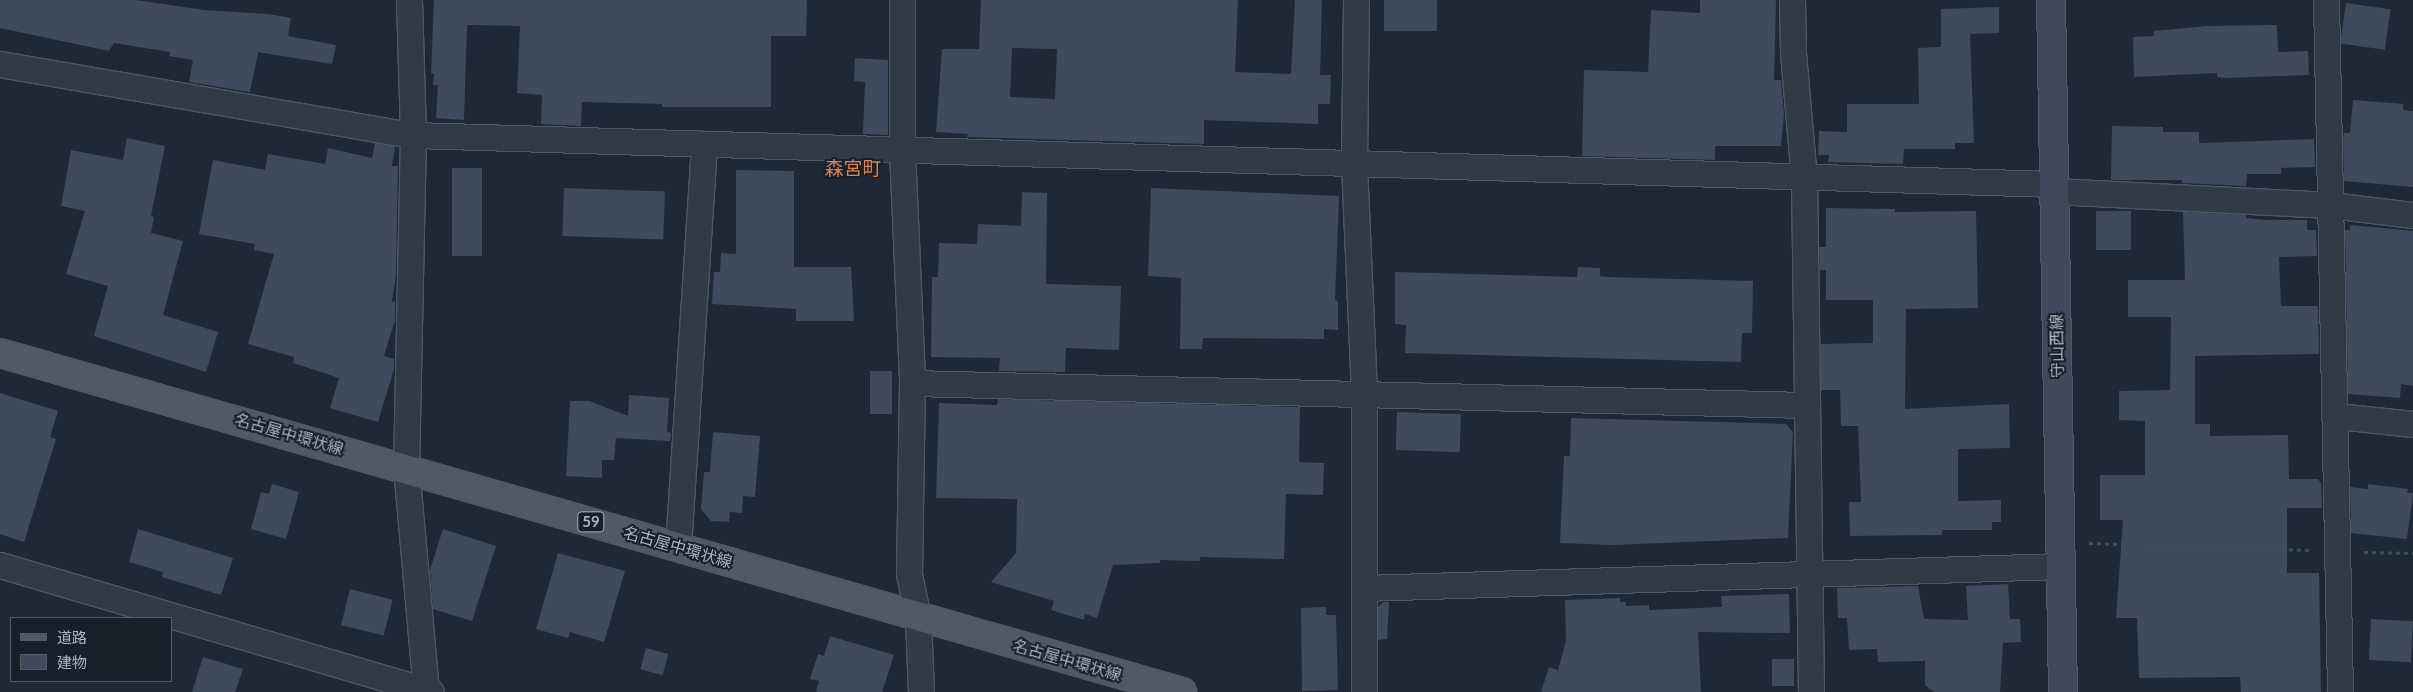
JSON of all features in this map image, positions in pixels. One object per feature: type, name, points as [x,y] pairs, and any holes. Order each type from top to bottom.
[{"type":"main road","name":"守山西線","points":[[2051,0],[2063,692]]},
{"type":"main road","name":"名古屋中環状線","points":[[0,353],[406,467],[918,618],[1182,692]]},
{"type":"street","points":[[0,566],[428,692],[406,467],[413,135],[409,0]]},
{"type":"street","points":[[902,0],[902,150],[912,383],[909,574],[918,618],[921,692]]},
{"type":"street","points":[[1356,0],[1354,164],[1364,394],[1364,692]]},
{"type":"street","points":[[1792,0],[1793,53],[1804,178],[1811,692]]},
{"type":"street","points":[[2326,0],[2337,416],[2340,692]]},
{"type":"street","points":[[0,64],[413,135],[1804,178],[2054,188],[2331,205],[2413,215]]},
{"type":"street","points":[[678,547],[704,144]]},
{"type":"street","points":[[912,383],[1807,405]]},
{"type":"street","points":[[2337,416],[2413,424]]},
{"type":"street","points":[[1364,588],[1809,574],[2061,554]]},
{"type":"path","points":[[2061,554],[2338,551],[2413,554]]},
{"type":"building","points":[[0,0],[136,0],[204,10],[268,14],[291,18],[288,36],[336,45],[332,64],[258,52],[250,92],[189,82],[193,60],[169,56],[170,52],[114,43],[109,51],[0,28]]},
{"type":"building","points":[[434,0],[807,0],[806,36],[771,36],[771,107],[662,107],[662,104],[582,102],[581,126],[541,124],[542,95],[517,93],[520,26],[467,25],[464,120],[436,118],[438,85],[433,85],[434,74],[431,73]]},
{"type":"building","points":[[981,0],[1238,0],[1235,72],[1291,74],[1295,0],[1322,0],[1320,75],[1331,75],[1330,104],[1318,104],[1318,124],[1204,120],[1204,144],[967,137],[968,134],[936,132],[942,49],[979,49]],"holes":[[[1012,48],[1057,49],[1055,99],[1010,97]]]},
{"type":"building","points":[[1384,0],[1437,0],[1437,31],[1384,31]]},
{"type":"building","points":[[1700,0],[1776,0],[1774,80],[1781,80],[1784,114],[1781,146],[1715,146],[1715,160],[1582,156],[1584,70],[1648,72],[1651,10],[1700,13]]},
{"type":"building","points":[[2346,3],[2391,9],[2385,50],[2340,44]]},
{"type":"building","points":[[1999,7],[1999,33],[1970,34],[1974,143],[1955,143],[1955,149],[1904,149],[1903,164],[1828,162],[1829,155],[1818,155],[1819,131],[1847,132],[1847,104],[1919,104],[1918,48],[1941,47],[1941,9]]},
{"type":"building","points":[[2277,25],[2278,52],[2308,51],[2309,75],[2227,78],[2217,77],[2217,73],[2134,77],[2133,37],[2154,36],[2154,31],[2206,26]]},
{"type":"building","points":[[855,58],[888,60],[888,135],[863,134],[865,82],[854,81]]},
{"type":"building","points":[[2353,100],[2403,104],[2403,110],[2413,111],[2413,187],[2344,181],[2343,138],[2344,133],[2350,133]]},
{"type":"building","points":[[2112,126],[2163,127],[2163,132],[2199,132],[2199,143],[2314,139],[2315,167],[2281,168],[2281,174],[2247,174],[2246,186],[2182,183],[2182,180],[2111,180]]},
{"type":"building","points":[[127,138],[165,146],[151,216],[154,217],[151,233],[183,241],[163,315],[218,332],[206,372],[94,336],[108,286],[66,274],[85,211],[61,206],[71,150],[123,160]]},
{"type":"building","points":[[375,143],[395,146],[392,166],[398,166],[396,276],[392,301],[395,302],[395,320],[384,356],[394,359],[394,369],[378,422],[330,408],[339,378],[293,363],[294,357],[248,344],[274,254],[254,250],[255,244],[199,234],[213,160],[265,170],[268,154],[325,164],[328,148],[372,158]]},
{"type":"building","points":[[452,168],[482,168],[482,256],[452,256]]},
{"type":"building","points":[[736,170],[794,171],[794,267],[851,267],[854,321],[796,321],[796,309],[712,304],[714,272],[720,272],[721,253],[736,254]]},
{"type":"building","points":[[564,188],[665,192],[663,239],[562,236]]},
{"type":"building","points":[[1151,188],[1339,196],[1335,300],[1338,301],[1338,330],[1324,329],[1324,339],[1203,338],[1202,349],[1180,349],[1181,278],[1148,276]]},
{"type":"building","points":[[1022,192],[1047,193],[1046,284],[1121,286],[1119,350],[1066,348],[1065,372],[999,371],[1000,358],[931,357],[932,277],[938,277],[939,243],[977,244],[978,224],[1021,226]]},
{"type":"building","points":[[1826,208],[1895,209],[1895,212],[1976,211],[1978,308],[1906,309],[1905,409],[2009,404],[2010,448],[1958,449],[1958,501],[2001,500],[2001,522],[1992,522],[1992,530],[1942,530],[1942,535],[1850,536],[1849,502],[1861,502],[1858,426],[1841,426],[1840,390],[1821,390],[1821,344],[1873,343],[1873,300],[1826,300],[1826,270],[1820,270],[1819,247],[1826,247]]},
{"type":"building","points":[[2096,211],[2131,211],[2131,250],[2096,250]]},
{"type":"building","points":[[2183,212],[2246,215],[2246,218],[2266,220],[2307,220],[2307,230],[2316,230],[2317,256],[2279,257],[2281,306],[2318,306],[2319,354],[2195,356],[2195,424],[2210,424],[2210,436],[2288,435],[2289,479],[2318,479],[2321,483],[2322,508],[2287,508],[2287,573],[2319,573],[2321,692],[2241,692],[2240,677],[2139,678],[2137,618],[2116,618],[2123,520],[2100,520],[2100,475],[2145,475],[2145,421],[2119,420],[2119,391],[2170,390],[2171,317],[2128,317],[2128,280],[2185,280]]},
{"type":"building","points":[[2350,225],[2413,231],[2413,386],[2401,384],[2400,398],[2348,394],[2345,230],[2350,230]]},
{"type":"building","points":[[1578,267],[1600,268],[1600,276],[1608,277],[1753,281],[1752,333],[1742,333],[1741,362],[1405,353],[1406,325],[1395,324],[1395,272],[1577,277]]},
{"type":"building","points":[[870,371],[892,371],[892,414],[870,414]]},
{"type":"building","points":[[0,393],[58,411],[50,437],[56,439],[24,542],[0,534]]},
{"type":"building","points":[[629,395],[669,398],[667,432],[671,433],[670,441],[616,438],[614,460],[602,460],[602,478],[566,476],[570,401],[589,401],[628,416]]},
{"type":"building","points":[[998,399],[1300,407],[1299,462],[1324,463],[1323,495],[1286,494],[1284,559],[1200,557],[1200,561],[1160,560],[1160,563],[1113,565],[1097,618],[1085,614],[1084,620],[1051,610],[1054,601],[991,582],[1016,553],[1017,499],[936,498],[939,403],[997,405]]},
{"type":"building","points":[[1397,412],[1461,414],[1460,452],[1396,450]]},
{"type":"building","points":[[1571,418],[1786,424],[1793,432],[1788,538],[1612,545],[1560,543],[1564,456],[1570,456]]},
{"type":"building","points":[[713,432],[760,436],[755,497],[743,496],[742,513],[730,512],[729,522],[711,521],[701,509],[704,472],[710,472]]},
{"type":"building","points":[[272,484],[299,492],[286,539],[251,529],[261,492],[269,494]]},
{"type":"building","points":[[2368,484],[2408,489],[2407,493],[2413,493],[2407,539],[2351,533],[2350,487],[2368,489]]},
{"type":"building","points":[[138,529],[233,558],[221,595],[162,577],[163,572],[129,562]]},
{"type":"building","points":[[443,529],[496,546],[472,621],[433,609],[430,570]]},
{"type":"building","points":[[558,553],[625,571],[604,642],[570,632],[568,638],[536,629]]},
{"type":"building","points":[[2008,584],[2010,619],[2020,619],[2021,642],[2003,643],[2000,692],[1934,692],[1925,685],[1925,661],[1878,662],[1877,649],[1849,650],[1847,618],[1838,618],[1837,588],[1918,586],[1924,619],[1968,620],[1966,586]]},
{"type":"building","points":[[350,589],[393,600],[384,636],[341,625]]},
{"type":"building","points":[[1789,594],[1790,633],[1698,632],[1701,692],[1541,692],[1549,667],[1558,670],[1566,641],[1565,600],[1620,598],[1620,602],[1626,602],[1626,606],[1649,605],[1649,610],[1722,607],[1721,596]]},
{"type":"building","points":[[1383,602],[1389,602],[1387,639],[1378,640],[1378,607]]},
{"type":"building","points":[[1326,607],[1326,615],[1336,615],[1338,690],[1302,691],[1301,608]]},
{"type":"building","points":[[2371,619],[2413,621],[2411,662],[2369,660]]},
{"type":"building","points":[[830,636],[894,655],[882,692],[816,692],[819,681],[810,679],[818,654],[824,656]]},
{"type":"building","points":[[646,648],[668,654],[663,675],[640,669]]},
{"type":"building","points":[[203,657],[243,669],[235,692],[192,692]]},
{"type":"building","points":[[1772,659],[1794,659],[1794,686],[1772,686]]},
{"type":"district","name":"森宮町","points":[[853,168]]}]
